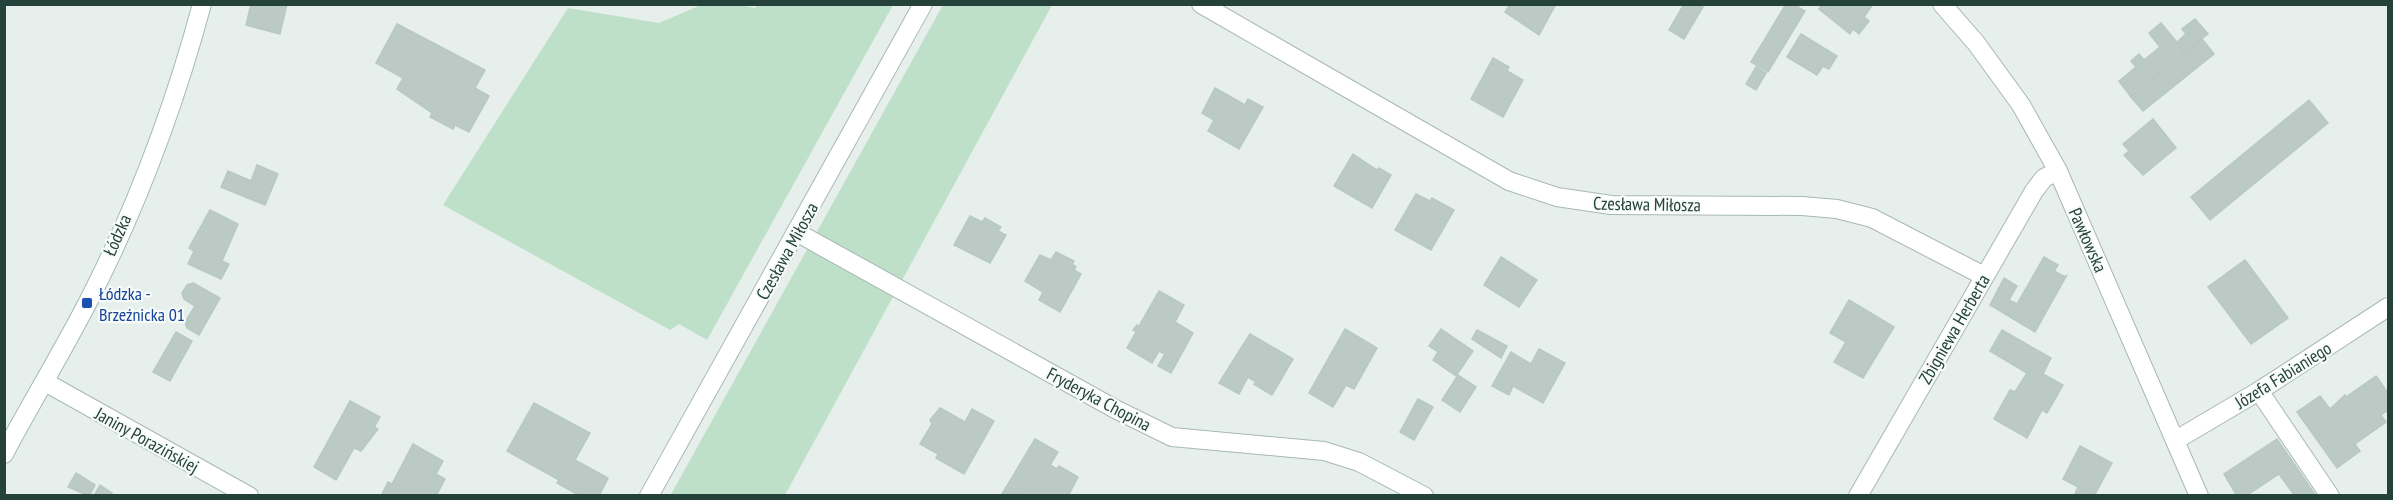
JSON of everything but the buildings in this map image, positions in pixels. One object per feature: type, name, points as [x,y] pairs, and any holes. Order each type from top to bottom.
[{"type":"street","name":"Łódzka","points":[[4,454],[90,296],[138,188],[189,50],[202,4]]},
{"type":"street","name":"Czesława Miłosza","points":[[649,495],[798,232],[923,4]]},
{"type":"street","name":"Czesława Miłosza","points":[[1201,4],[1509,181],[1557,197],[1611,206],[1794,206],[1837,209],[1872,218],[1984,276]]},
{"type":"street","name":"Pawłowska","points":[[1942,4],[1976,43],[2021,105],[2058,171],[2199,495]]},
{"type":"street","name":"Zbigniewa Herberta","points":[[1858,495],[2038,184],[2058,171]]},
{"type":"street","name":"Fryderyka Chopina","points":[[798,232],[1117,410],[1172,437],[1324,451],[1359,462],[1424,495]]},
{"type":"street","name":"Józefa Fabianiego","points":[[2175,440],[2259,392],[2388,307]]},
{"type":"street","name":"Janiny Porazińskiej","points":[[45,382],[249,495]]},
{"type":"street","points":[[2259,392],[2330,495]]},
{"type":"green space","points":[[701,5],[741,5],[755,8],[758,5],[893,5],[707,340],[679,324],[670,330],[443,205],[568,8],[659,23]]},
{"type":"green space","points":[[943,5],[1052,5],[785,495],[670,496]]},
{"type":"place","name":"Łódzka - Brzeźnicka 01","points":[[87,303]]}]
